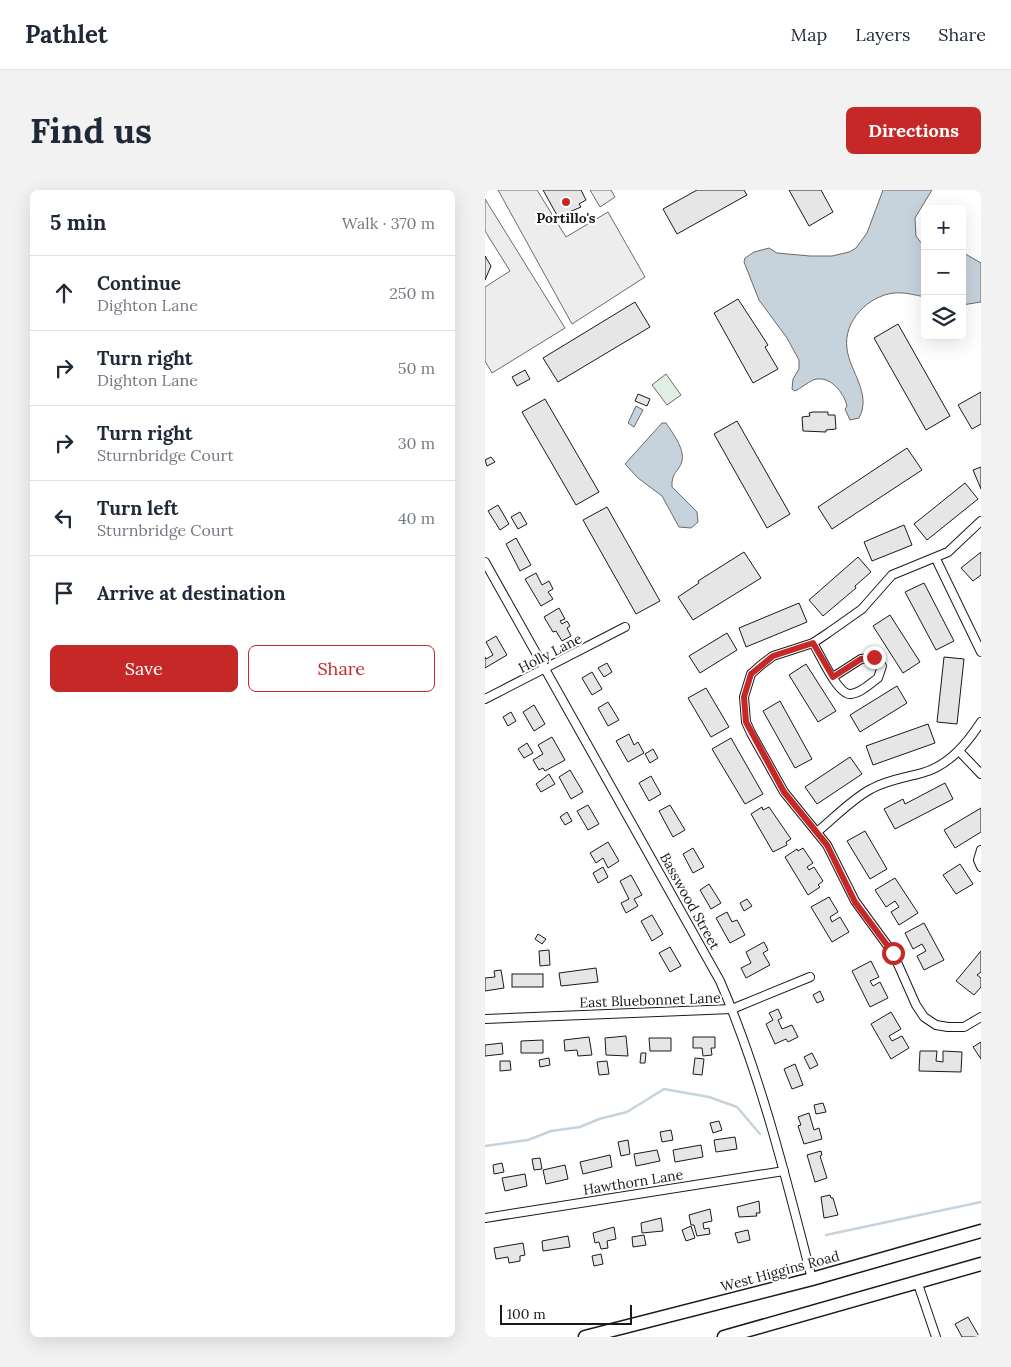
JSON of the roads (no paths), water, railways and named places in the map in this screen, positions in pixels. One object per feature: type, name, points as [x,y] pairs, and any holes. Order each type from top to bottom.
[{"type":"main road","name":"West Higgins Road","points":[[585,1337],[811,1279],[981,1231]]},
{"type":"main road","points":[[724,1337],[918,1284],[981,1264]]},
{"type":"street","points":[[981,521],[961,542],[935,559],[892,575],[861,609],[813,643],[782,653],[761,665],[751,674],[744,697],[746,722],[784,792],[817,832],[841,870],[855,902],[893,953],[905,976],[916,1005],[924,1018],[936,1025],[964,1027],[981,1017]]},
{"type":"street","points":[[935,559],[980,648]]},
{"type":"street","name":"Basswood Street","points":[[485,562],[720,981],[732,1009],[785,1171],[811,1279]]},
{"type":"street","name":"Holly Lane","points":[[485,699],[546,670],[625,627]]},
{"type":"street","points":[[813,643],[833,677],[843,692],[849,695],[878,678],[881,666],[874,657],[867,657],[833,677]]},
{"type":"street","points":[[817,832],[869,789],[888,781],[931,770],[959,751],[981,722]]},
{"type":"street","points":[[959,751],[981,774]]},
{"type":"street","points":[[981,850],[978,860],[981,867]]},
{"type":"street","name":"East Bluebonnet Lane","points":[[485,1020],[732,1009],[810,977]]},
{"type":"street","name":"Hawthorn Lane","points":[[485,1218],[785,1171]]},
{"type":"street","points":[[918,1284],[936,1337]]},
{"type":"waterway","points":[[485,1146],[528,1140],[551,1131],[580,1127],[599,1119],[627,1112],[664,1089],[709,1097],[737,1107],[760,1134]]},
{"type":"waterway","points":[[826,1235],[981,1202]]},
{"type":"place","name":"Portillo's","points":[[566,202]]}]
